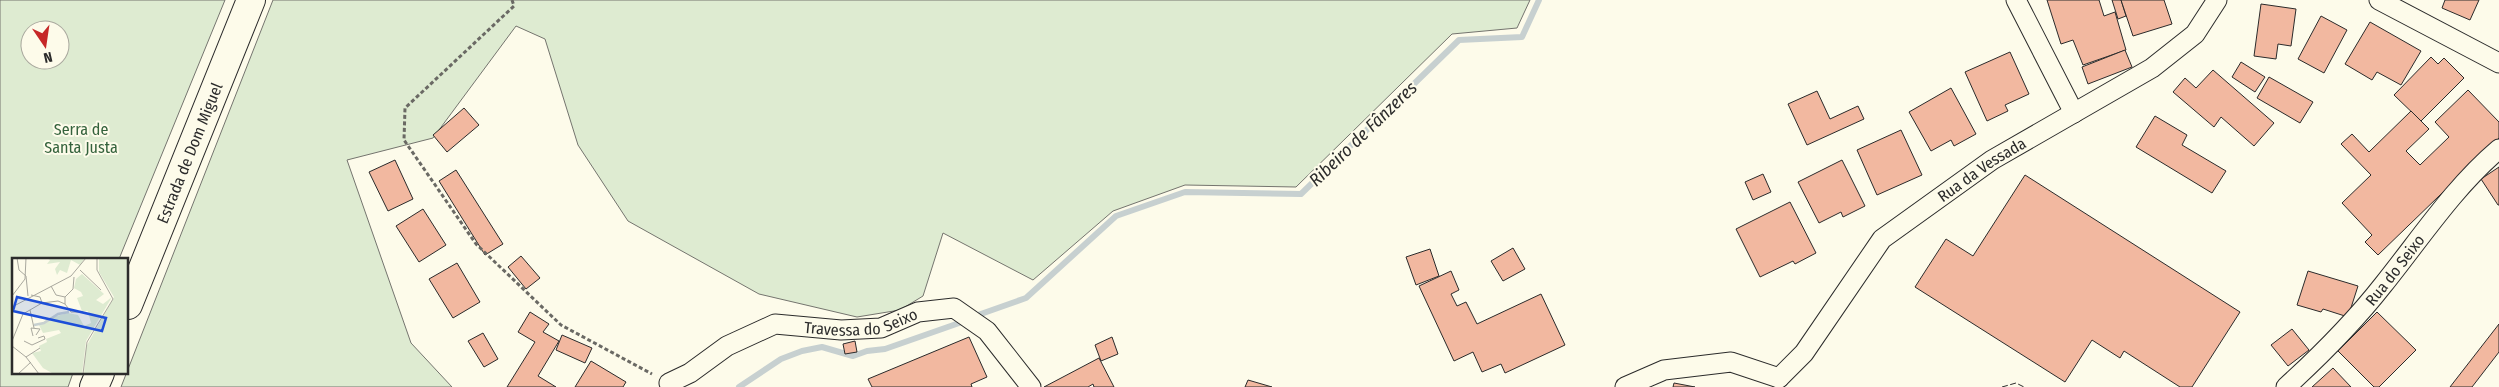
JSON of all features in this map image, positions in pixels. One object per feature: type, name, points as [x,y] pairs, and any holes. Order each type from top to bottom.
[{"type":"main road","name":"Estrada de Dom Miguel","points":[[129,303],[251,0]]},
{"type":"main road","points":[[94,387],[100,374]]},
{"type":"street","points":[[2016,0],[2074,113]]},
{"type":"street","name":"Rua da Vessada","points":[[1781,382],[1804,353],[1882,239],[1992,160],[2152,68],[2195,34],[2217,0]]},
{"type":"street","points":[[2379,0],[2499,63]]},
{"type":"street","name":"Rua do Seixo","points":[[2286,387],[2325,352],[2381,287],[2474,170],[2499,149]]},
{"type":"street","name":"Travessa do Seixo","points":[[669,383],[690,373],[727,346],[776,324],[841,330],[881,328],[918,312],[954,308],[987,331],[1031,387]]},
{"type":"street","points":[[1625,387],[1664,370],[1731,362],[1781,382]]},
{"type":"path","points":[[512,0],[514,6],[405,108],[404,140],[476,244],[561,325],[669,383]]},
{"type":"green space","name":"Serra de Santa Justa","points":[[0,0],[225,0],[119,258],[12,258],[12,374],[73,374],[68,387],[0,387]]},
{"type":"green space","points":[[273,0],[1530,0],[1517,28],[1452,34],[1296,187],[1185,185],[1113,211],[1033,280],[943,233],[923,296],[900,310],[857,317],[759,294],[628,221],[578,145],[545,39],[516,26],[433,138],[347,160],[411,343],[452,387],[121,387],[126,374],[129,374],[129,367]]},
{"type":"building","points":[[2047,0],[2099,0],[2104,16],[2115,12],[2126,50],[2083,65],[2073,40],[2061,44]]},
{"type":"building","points":[[2112,0],[2121,0],[2126,16],[2118,19]]},
{"type":"building","points":[[2121,0],[2164,0],[2172,24],[2133,36]]},
{"type":"building","points":[[2445,0],[2479,0],[2470,20],[2442,8]]},
{"type":"building","points":[[2261,4],[2296,9],[2291,46],[2278,44],[2276,59],[2254,56]]},
{"type":"building","points":[[2321,16],[2347,30],[2324,73],[2298,59]]},
{"type":"building","points":[[2370,22],[2421,51],[2401,85],[2377,72],[2372,80],[2345,64]]},
{"type":"building","points":[[2125,50],[2132,67],[2088,84],[2082,67]]},
{"type":"building","points":[[2010,52],[2029,94],[2005,105],[2008,111],[1987,121],[1965,72]]},
{"type":"building","points":[[2431,57],[2438,64],[2444,58],[2464,78],[2421,121],[2394,95]]},
{"type":"building","points":[[2241,62],[2265,77],[2255,92],[2232,77]]},
{"type":"building","points":[[2213,70],[2274,123],[2254,146],[2221,117],[2214,127],[2173,92],[2185,78],[2196,88]]},
{"type":"building","points":[[2269,77],[2313,102],[2300,123],[2257,98]]},
{"type":"building","points":[[1951,88],[1976,134],[1954,146],[1951,140],[1931,151],[1909,112]]},
{"type":"building","points":[[2468,90],[2499,122],[2499,138],[2378,255],[2365,242],[2372,235],[2342,203],[2371,175],[2341,144],[2352,134],[2369,152],[2411,111],[2429,129],[2406,151],[2420,165],[2449,137],[2435,122]]},
{"type":"building","points":[[1817,91],[1830,119],[1858,106],[1864,119],[1807,145],[1788,104]]},
{"type":"building","points":[[464,108],[479,125],[447,152],[433,135]]},
{"type":"building","points":[[2155,116],[2187,135],[2182,145],[2226,171],[2212,193],[2136,147]]},
{"type":"building","points":[[1901,130],[1922,175],[1877,195],[1857,150]]},
{"type":"building","points":[[395,160],[413,199],[388,211],[369,172]]},
{"type":"building","points":[[1842,160],[1865,206],[1843,217],[1841,212],[1819,223],[1798,182]]},
{"type":"building","points":[[2499,167],[2499,205],[2498,205],[2481,179]]},
{"type":"building","points":[[456,170],[503,244],[485,255],[439,181]]},
{"type":"building","points":[[1763,174],[1771,192],[1753,200],[1745,182]]},
{"type":"building","points":[[2025,175],[2240,312],[2192,387],[2180,387],[2124,351],[2120,358],[2092,340],[2065,382],[1915,287],[1946,239],[1973,256]]},
{"type":"building","points":[[1790,202],[1816,253],[1795,264],[1793,261],[1760,277],[1736,229]]},
{"type":"building","points":[[423,209],[446,245],[419,262],[396,226]]},
{"type":"building","points":[[1513,248],[1525,269],[1503,281],[1491,261]]},
{"type":"building","points":[[1430,249],[1439,276],[1416,285],[1406,257]]},
{"type":"building","points":[[521,256],[540,278],[526,289],[508,267]]},
{"type":"building","points":[[457,263],[480,302],[453,318],[429,279]]},
{"type":"building","points":[[1451,271],[1459,290],[1451,294],[1457,306],[1466,302],[1477,324],[1541,294],[1565,345],[1505,373],[1501,364],[1482,372],[1473,352],[1454,361],[1419,286]]},
{"type":"building","points":[[2308,271],[2358,286],[2348,317],[2323,309],[2321,312],[2297,305]]},
{"type":"building","points":[[530,312],[549,324],[543,332],[559,341],[538,376],[556,387],[507,387],[535,342],[518,332]]},
{"type":"building","points":[[2377,312],[2416,350],[2379,387],[2374,387],[2338,351]]},
{"type":"building","points":[[2499,324],[2499,352],[2472,387],[2450,387]]},
{"type":"building","points":[[2292,329],[2309,350],[2288,366],[2271,345]]},
{"type":"building","points":[[483,333],[498,359],[484,367],[468,341]]},
{"type":"building","points":[[562,335],[592,348],[585,363],[556,350]]},
{"type":"building","points":[[969,337],[987,377],[971,384],[972,387],[872,387],[868,379]]},
{"type":"building","points":[[1112,337],[1118,354],[1101,361],[1095,345]]},
{"type":"building","points":[[855,341],[857,352],[845,354],[843,344]]},
{"type":"building","points":[[1099,358],[1114,387],[1094,387],[1093,384],[1088,387],[1044,387]]},
{"type":"building","points":[[591,361],[626,382],[623,387],[575,387]]},
{"type":"building","points":[[2333,368],[2351,387],[2312,387]]},
{"type":"building","points":[[1248,380],[1272,387],[1245,387]]},
{"type":"building","points":[[1674,383],[1695,387],[1673,387]]},
{"type":"waterway","name":"Ribeiro de Fânzeres","points":[[978,315],[1026,298],[1116,216],[1185,192],[1301,194],[1459,40],[1522,37],[1539,0]]},
{"type":"waterway","name":"Ribeiro de Fânzeres","points":[[739,387],[781,359],[802,351],[822,347],[853,356],[867,351],[885,349],[962,322]]},
{"type":"fence","points":[[2002,387],[2016,383],[2024,387]]}]
